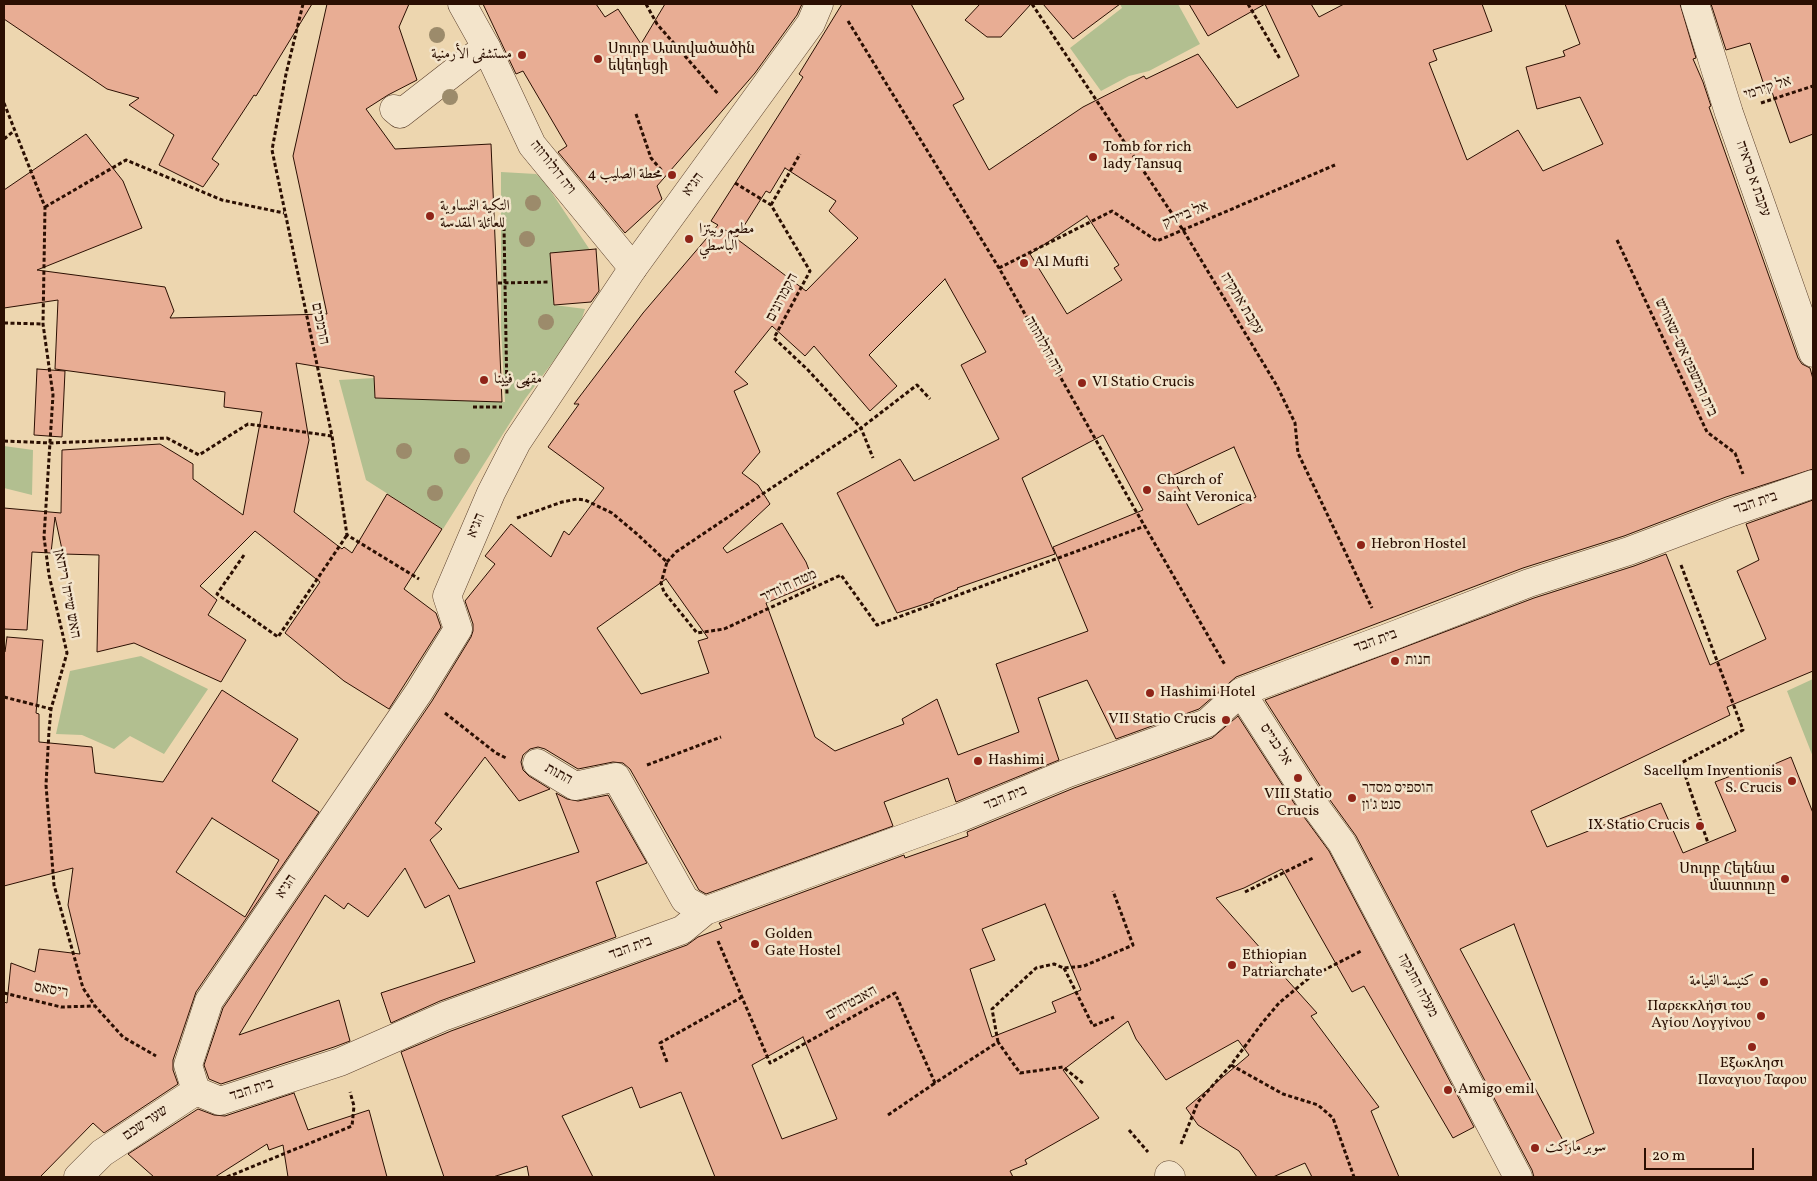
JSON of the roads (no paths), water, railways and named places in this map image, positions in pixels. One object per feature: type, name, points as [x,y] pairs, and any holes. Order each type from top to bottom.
[{"type":"street","name":"ויה דולורוזה","points":[[462,4],[486,47],[532,145],[633,268]]},
{"type":"street","name":"הגיא","points":[[192,1078],[209,1001],[418,692],[458,629],[447,596],[491,493],[517,442],[633,268],[811,23],[819,4]]},
{"type":"street","name":"עקבת א סראיה","points":[[1695,4],[1729,113],[1813,353]]},
{"type":"street","points":[[394,109],[400,114],[486,47]]},
{"type":"street","name":"בית הבד","points":[[192,1078],[220,1101],[340,1062],[445,1016],[682,930],[705,911],[959,818],[1068,773],[1207,723],[1241,692],[1529,583],[1629,551],[1753,504],[1813,484]]},
{"type":"street","name":"אל כנייס","points":[[1241,692],[1309,798]]},
{"type":"street","name":"התות","points":[[536,763],[575,786],[616,777],[685,900],[705,911]]},
{"type":"street","name":"מעלה החנקה","points":[[1309,798],[1342,843],[1518,1177]]},
{"type":"street","name":"שער שכם","points":[[78,1177],[102,1153],[192,1078]]},
{"type":"place","name":"مستشفى الأرمنية","points":[[522,55]]},
{"type":"place","name":"Սուրբ Աստվածածին եկեղեցի","points":[[598,59]]},
{"type":"place","name":"Tomb for rich lady Tansuq","points":[[1093,157]]},
{"type":"place","name":"محطة الصليب 4","points":[[672,175]]},
{"type":"place","name":"التكية النمساوية للعائلة المقدسة","points":[[430,216]]},
{"type":"place","name":"مطعم وبيتزا الباسطي","points":[[689,239]]},
{"type":"place","name":"Al Mufti","points":[[1024,263]]},
{"type":"place","name":"مقهى فيينا","points":[[484,380]]},
{"type":"place","name":"VI Statio Crucis","points":[[1082,383]]},
{"type":"place","name":"Church of Saint Veronica","points":[[1147,490]]},
{"type":"place","name":"Hebron Hostel","points":[[1361,545]]},
{"type":"place","name":"חנות","points":[[1395,661]]},
{"type":"place","name":"Hashimi Hotel","points":[[1150,693]]},
{"type":"place","name":"VII Statio Crucis","points":[[1226,720]]},
{"type":"place","name":"Hashimi","points":[[978,761]]},
{"type":"place","name":"VIII Statio Crucis","points":[[1298,778]]},
{"type":"place","name":"Sacellum Inventionis S. Crucis","points":[[1792,781]]},
{"type":"place","name":"הוספיס מסדר סנט ג'ון","points":[[1352,798]]},
{"type":"place","name":"IX Statio Crucis","points":[[1700,826]]},
{"type":"place","name":"Սուրբ Հելենա մատուռը","points":[[1785,879]]},
{"type":"place","name":"Golden Gate Hostel","points":[[755,944]]},
{"type":"place","name":"Ethiopian Patriarchate","points":[[1232,965]]},
{"type":"place","name":"كنيسة القيامة","points":[[1764,982]]},
{"type":"place","name":"Παρεκκλήσι του Αγίου Λογγίνου","points":[[1761,1016]]},
{"type":"place","name":"Εξωκλησι Παναγιου Ταφου","points":[[1752,1047]]},
{"type":"place","name":"Amigo emil","points":[[1448,1090]]},
{"type":"place","name":"سوبر ماركت","points":[[1535,1148]]}]
